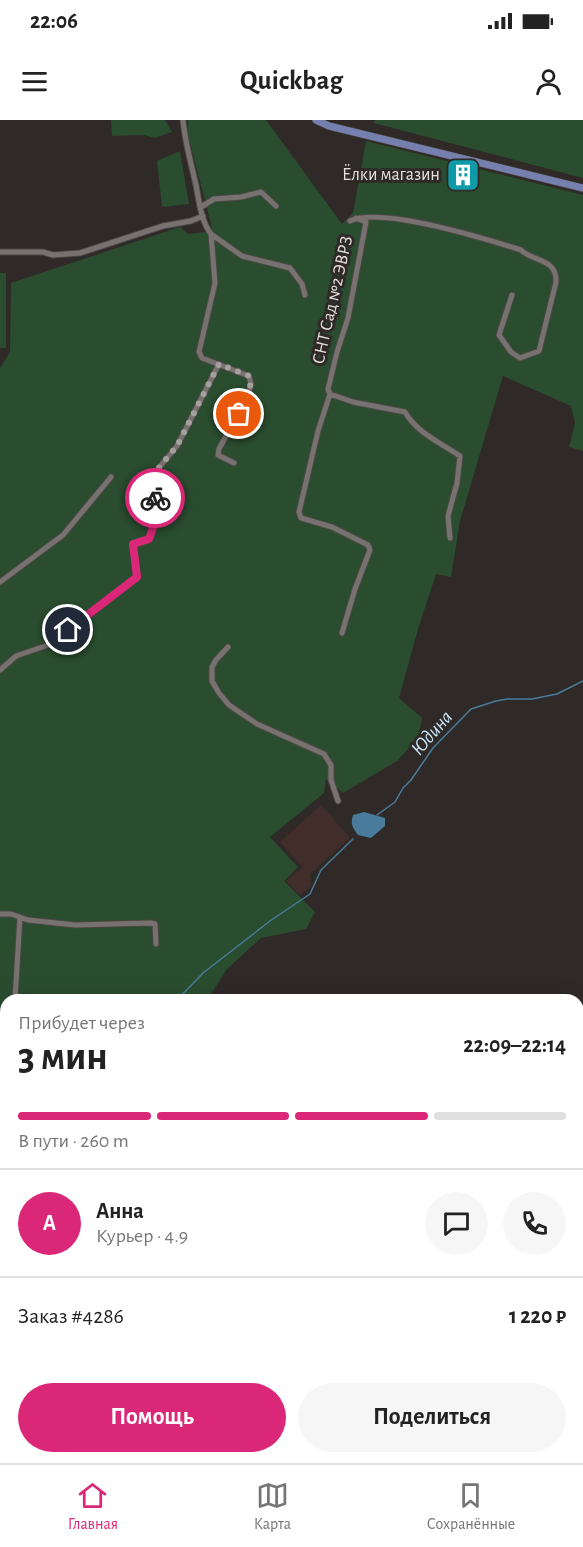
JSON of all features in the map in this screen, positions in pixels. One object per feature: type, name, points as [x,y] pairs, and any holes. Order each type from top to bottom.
[{"type":"main road","points":[[316,120],[329,126],[583,188]]},
{"type":"street","points":[[183,120],[203,216],[211,234],[242,256],[290,268],[302,284],[306,295]]},
{"type":"street","points":[[201,207],[214,200],[261,192],[276,206]]},
{"type":"street","points":[[0,252],[43,252],[53,255],[80,253],[163,226],[191,221],[203,216]]},
{"type":"street","name":"СНТ Сад №2 ЭВРЗ","points":[[350,221],[356,218],[373,217],[399,219],[463,232],[521,250],[525,254],[542,259],[552,267],[557,278],[539,351],[520,358],[511,352],[499,335],[513,295]]},
{"type":"street","name":"СНТ Сад №2 ЭВРЗ","points":[[342,633],[370,550],[368,545],[332,527],[302,518],[299,512],[318,431],[330,394],[328,389],[337,352],[348,318],[366,222],[356,218]]},
{"type":"street","points":[[211,234],[215,283],[199,352],[202,358],[249,376],[251,384],[249,396],[219,449],[218,455],[234,463]]},
{"type":"street","points":[[0,670],[16,656],[51,644],[137,577],[133,544],[149,539],[154,525],[169,508],[142,488],[177,446],[219,364]]},
{"type":"street","points":[[330,394],[352,402],[405,412],[420,431],[460,456],[457,483],[448,516],[450,538]]},
{"type":"street","points":[[0,582],[63,535],[111,477]]},
{"type":"street","points":[[228,647],[212,667],[212,681],[219,693],[229,705],[257,724],[324,754],[331,765],[331,780],[338,801]]},
{"type":"street","points":[[0,914],[20,916],[28,920],[75,925],[151,923],[155,924],[156,944]]},
{"type":"street","points":[[15,994],[20,916]]},
{"type":"shaded area","points":[[321,805],[350,838],[310,874],[311,886],[300,895],[286,881],[303,867],[280,842]]},
{"type":"green space","points":[[111,120],[165,120],[172,132],[155,138],[144,135],[112,136]]},
{"type":"green space","points":[[188,120],[266,120],[342,224],[353,213],[366,141],[583,195],[583,451],[569,447],[575,423],[571,406],[503,376],[460,521],[451,577],[436,574],[399,698],[422,718],[419,737],[397,761],[343,793],[326,779],[324,793],[270,837],[298,867],[284,881],[315,912],[306,929],[261,938],[227,969],[211,994],[0,994],[0,368],[10,352],[11,283],[180,227],[188,234],[206,232],[212,228],[188,135]]},
{"type":"green space","points":[[375,120],[583,120],[583,178],[374,123]]},
{"type":"green space","points":[[180,151],[189,204],[162,207],[157,161]]},
{"type":"green space","points":[[0,273],[6,273],[6,348],[0,348]]},
{"type":"water","points":[[364,812],[385,818],[385,826],[371,838],[358,835],[352,826],[353,815]]},
{"type":"waterway","name":"Юдина","points":[[377,815],[395,802],[433,748],[471,709],[507,699],[532,699],[557,694],[583,681]]},
{"type":"waterway","name":"Юдина","points":[[183,994],[203,973],[270,921],[310,894],[321,870],[353,839]]},
{"type":"way so far","points":[[155,498],[142,488],[177,446],[219,364],[249,376],[251,384],[249,396],[239,414]]},
{"type":"place","name":"Ёлки магазин","points":[[463,175]]},
{"type":"route","points":[[68,630],[137,577],[133,544],[149,539],[154,525],[169,508],[155,498]]}]
